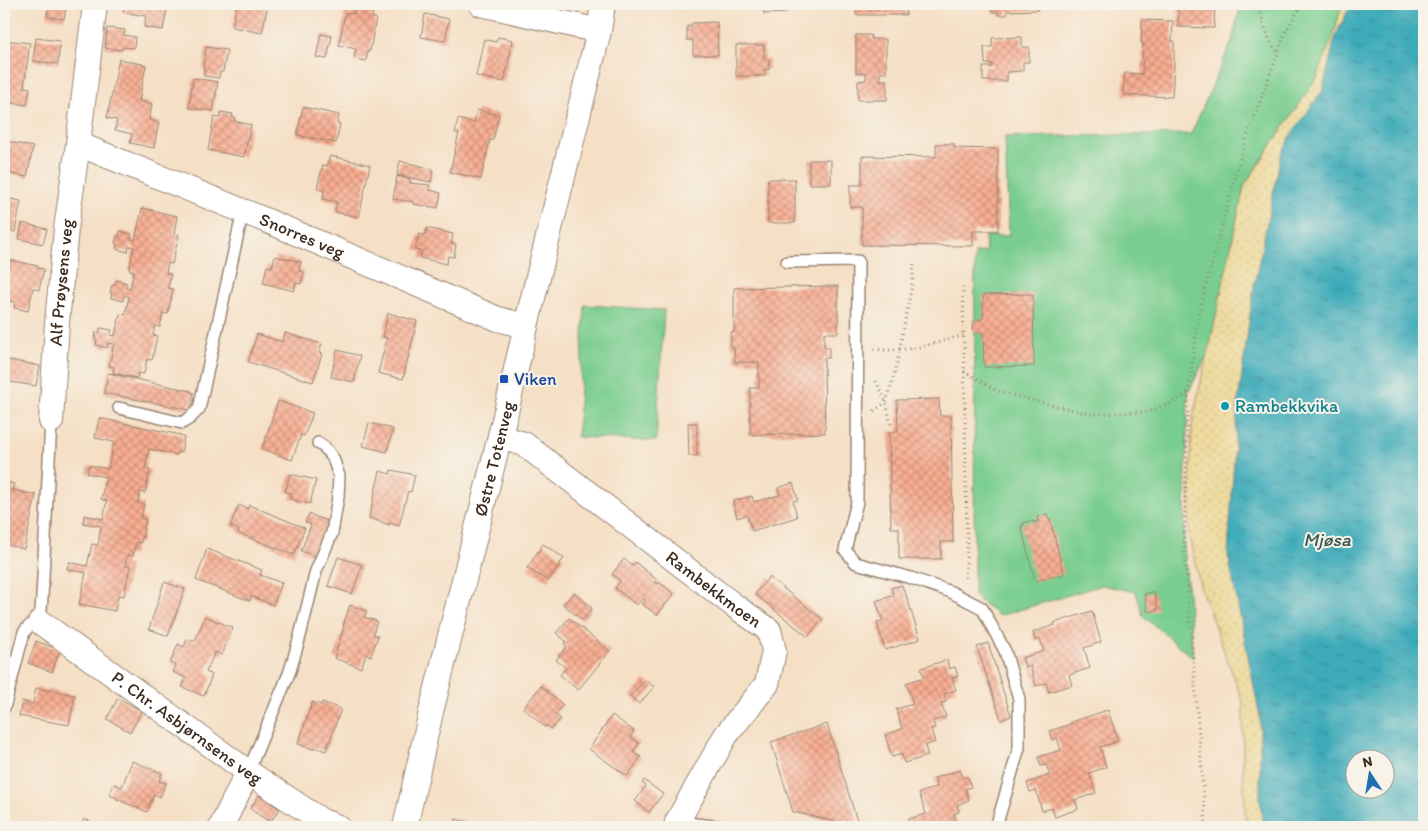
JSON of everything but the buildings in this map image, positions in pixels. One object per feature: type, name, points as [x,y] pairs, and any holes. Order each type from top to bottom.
[{"type":"street","name":"Alf Prøysens veg","points":[[51,422],[57,322],[65,238],[95,4]]},
{"type":"street","points":[[480,4],[599,31]]},
{"type":"street","name":"Østre Totenveg","points":[[405,827],[431,712],[599,31],[603,4]]},
{"type":"street","name":"Snorres veg","points":[[78,144],[243,211],[498,319],[526,326]]},
{"type":"street","name":"Rambekkmoen","points":[[500,436],[524,444],[736,607],[769,630],[774,651],[767,684],[726,735],[677,825]]},
{"type":"street","name":"P. Chr. Asbjørnsens veg","points":[[40,622],[248,772],[322,820],[338,827]]},
{"type":"street","points":[[221,827],[248,772]]},
{"type":"lane","points":[[119,408],[182,423],[199,409],[243,211]]},
{"type":"lane","points":[[787,262],[858,261],[857,502],[845,550],[856,563],[950,592],[982,608],[1005,652],[1019,699],[1018,748],[996,827]]},
{"type":"lane","points":[[4,708],[24,632],[27,627],[40,622],[51,422]]},
{"type":"lane","points":[[248,772],[290,670],[316,571],[332,532],[338,497],[339,476],[333,458],[318,443]]},
{"type":"lane","points":[[677,825],[724,827]]},
{"type":"path","points":[[1258,4],[1272,46],[1278,52]]},
{"type":"path","points":[[1206,827],[1184,542],[1188,393],[1202,302],[1243,148],[1286,31],[1302,4]]},
{"type":"path","points":[[857,423],[886,402],[900,349],[913,279],[914,261]]},
{"type":"path","points":[[962,287],[967,550],[965,600]]},
{"type":"path","points":[[858,346],[886,350],[917,348],[963,335]]},
{"type":"path","points":[[964,370],[997,391],[1092,414],[1147,412],[1169,404],[1188,393]]},
{"type":"path","points":[[874,378],[886,402],[891,425]]},
{"type":"sand","name":"Rambekkvika","points":[[1342,4],[1371,4],[1256,648],[1272,827],[1246,827],[1243,770],[1243,702],[1201,589],[1189,537],[1193,417],[1244,186],[1318,76],[1335,30]]},
{"type":"green space","points":[[1241,4],[1342,4],[1335,30],[1318,76],[1244,186],[1208,353],[1188,393],[1184,542],[1193,658],[1143,616],[1136,592],[1102,585],[999,616],[974,596],[975,253],[986,252],[985,236],[1009,236],[1005,137],[1191,134],[1232,41]]},
{"type":"green space","points":[[585,305],[664,310],[656,441],[577,437]]},
{"type":"water","name":"Mjøsa","points":[[1351,4],[1424,4],[1424,827],[1263,827],[1260,799],[1260,717],[1228,555],[1237,410],[1254,286],[1281,155],[1293,132],[1323,90],[1335,37]]},
{"type":"place","name":"Viken","points":[[504,379]]},
{"type":"place","name":"Rambekkvika","points":[[1225,406]]}]
